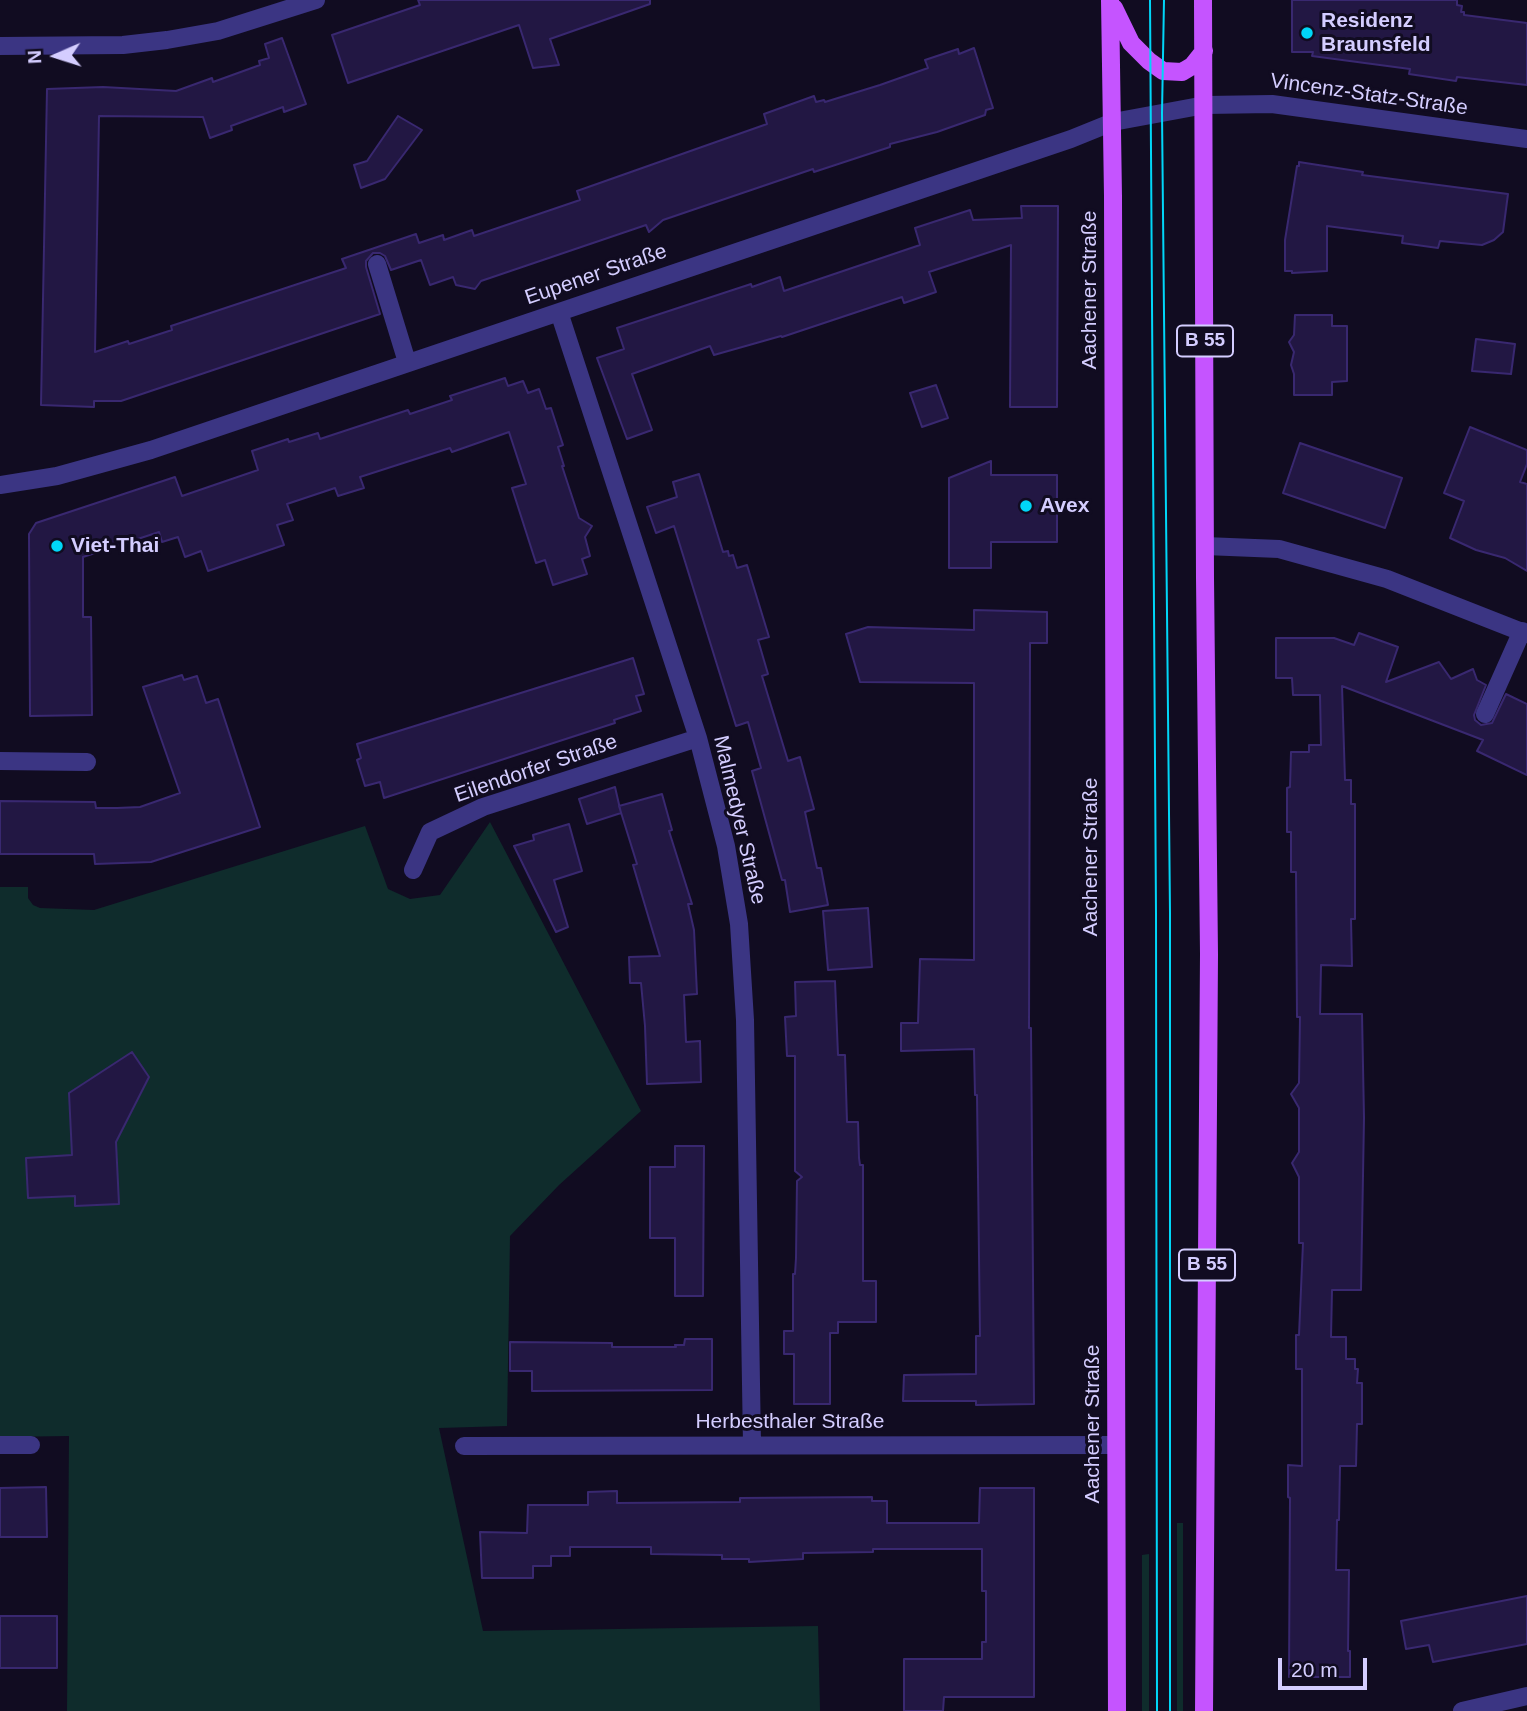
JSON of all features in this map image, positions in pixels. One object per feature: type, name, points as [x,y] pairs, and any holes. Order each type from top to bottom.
[{"type":"main road","name":"B 55","points":[[1203,0],[1209,954],[1204,1711]]},
{"type":"main road","name":"Aachener Straße","points":[[1110,1],[1131,43],[1163,71],[1182,72],[1192,66],[1203,51]]},
{"type":"main road","name":"Aachener Straße","points":[[1110,1],[1113,122],[1117,1711]]},
{"type":"street","points":[[0,46],[123,45],[166,40],[218,31],[316,0]]},
{"type":"street","name":"Eupener Straße","points":[[0,485],[57,476],[151,450],[1071,139],[1113,122],[1205,104]]},
{"type":"street","name":"Vincenz-Statz-Straße","points":[[1205,104],[1296,106],[1527,139]]},
{"type":"street","points":[[377,264],[407,362]]},
{"type":"street","name":"Malmedyer Straße","points":[[559,312],[698,738],[726,846],[738,924],[745,1034],[752,1444]]},
{"type":"street","points":[[1205,546],[1279,549],[1387,579],[1524,632],[1485,714]]},
{"type":"street","name":"Eilendorfer Straße","points":[[413,870],[430,832],[483,807],[698,738]]},
{"type":"street","points":[[0,761],[87,762]]},
{"type":"street","points":[[0,1445],[31,1445]]},
{"type":"street","name":"Herbesthaler Straße","points":[[464,1446],[1115,1445]]},
{"type":"street","points":[[1462,1711],[1527,1696]]},
{"type":"green space","points":[[490,822],[641,1111],[559,1185],[510,1236],[507,1426],[439,1428],[483,1631],[818,1626],[820,1711],[67,1711],[69,1436],[0,1437],[0,887],[28,887],[28,898],[33,905],[40,908],[94,910],[365,826],[388,889],[410,899],[440,895]]},
{"type":"green space","points":[[1177,1523],[1183,1523],[1183,1711],[1177,1711]]},
{"type":"green space","points":[[1149,1554],[1149,1711],[1142,1711],[1142,1555]]},
{"type":"building","points":[[418,0],[650,0],[650,4],[550,39],[559,65],[533,68],[519,25],[348,83],[332,35],[420,5]]},
{"type":"building","points":[[1292,0],[1457,0],[1457,5],[1462,6],[1461,12],[1464,12],[1464,15],[1527,23],[1527,85],[1457,77],[1456,81],[1409,74],[1410,69],[1312,56],[1313,52],[1292,52]]},
{"type":"building","points":[[282,38],[306,104],[284,112],[283,107],[231,126],[232,130],[210,138],[203,117],[99,116],[95,352],[172,330],[171,326],[346,268],[342,259],[416,234],[419,243],[443,235],[444,240],[472,230],[474,236],[580,200],[577,191],[767,124],[764,114],[814,96],[816,102],[825,102],[880,85],[928,68],[925,60],[958,49],[959,54],[974,48],[993,108],[986,110],[985,115],[937,132],[890,144],[890,147],[814,172],[813,169],[663,220],[649,232],[646,225],[481,281],[475,289],[456,285],[453,277],[430,285],[421,260],[391,270],[385,256],[373,253],[366,261],[366,267],[380,314],[121,401],[94,401],[94,407],[41,405],[47,89],[103,87],[176,91],[212,78],[213,82],[260,65],[259,61],[269,58],[265,44]]},
{"type":"building","points":[[398,116],[422,130],[385,179],[361,188],[354,165],[367,161]]},
{"type":"building","points":[[1299,162],[1363,172],[1362,175],[1508,194],[1503,232],[1482,245],[1440,241],[1438,248],[1402,243],[1403,236],[1327,226],[1327,271],[1285,271],[1285,240]]},
{"type":"building","points":[[1021,206],[1058,206],[1057,407],[1010,407],[1011,245],[929,272],[936,292],[904,303],[902,297],[782,337],[714,355],[710,346],[632,374],[652,430],[627,439],[597,358],[624,349],[617,328],[780,277],[784,291],[920,245],[915,228],[970,210],[973,220],[1022,218]]},
{"type":"building","points":[[1295,315],[1332,315],[1332,326],[1347,326],[1347,381],[1332,382],[1332,395],[1294,395],[1291,365],[1294,352],[1289,342],[1294,335]]},
{"type":"building","points":[[1476,339],[1515,344],[1511,374],[1472,371]]},
{"type":"building","points":[[505,378],[508,386],[523,381],[528,393],[539,389],[546,409],[551,408],[563,445],[558,447],[562,466],[579,518],[592,526],[585,537],[590,556],[582,559],[587,574],[553,585],[545,560],[536,563],[512,488],[526,484],[509,432],[452,452],[450,448],[360,477],[364,488],[338,496],[335,488],[287,504],[293,520],[277,525],[284,545],[208,571],[201,551],[185,557],[178,537],[162,542],[159,532],[83,557],[83,617],[91,617],[92,715],[30,716],[29,534],[36,523],[175,477],[182,496],[258,470],[252,451],[288,439],[289,442],[318,433],[320,439],[408,410],[410,414],[452,400],[450,396]]},
{"type":"building","points":[[936,385],[948,418],[922,427],[910,393]]},
{"type":"building","points":[[1470,427],[1527,450],[1527,464],[1520,482],[1527,484],[1527,571],[1505,558],[1476,550],[1450,538],[1464,501],[1444,493]]},
{"type":"building","points":[[1300,443],[1402,478],[1385,528],[1283,493]]},
{"type":"building","points":[[991,461],[991,475],[1057,475],[1057,542],[991,542],[991,568],[949,568],[949,478]]},
{"type":"building","points":[[699,474],[723,552],[728,551],[729,556],[733,555],[737,568],[747,565],[769,637],[758,640],[768,674],[762,676],[788,761],[800,757],[814,809],[805,812],[828,905],[790,912],[785,880],[782,880],[752,771],[761,768],[748,722],[736,726],[674,526],[656,533],[647,507],[677,497],[673,482]]},
{"type":"building","points":[[974,610],[1047,612],[1047,643],[1030,643],[1029,1028],[1034,1404],[976,1405],[976,1401],[903,1401],[904,1375],[976,1374],[976,1336],[980,1336],[974,1049],[901,1051],[901,1023],[918,1023],[920,959],[974,960],[974,683],[860,682],[846,634],[868,627],[974,630]]},
{"type":"building","points":[[1359,633],[1398,647],[1386,682],[1439,662],[1451,679],[1473,669],[1477,680],[1486,685],[1474,715],[1481,725],[1492,723],[1506,694],[1527,704],[1527,775],[1477,751],[1483,740],[1342,686],[1345,780],[1351,780],[1351,804],[1355,804],[1355,919],[1351,919],[1352,966],[1321,965],[1320,1014],[1362,1014],[1364,1118],[1361,1290],[1332,1290],[1331,1337],[1346,1337],[1346,1359],[1355,1359],[1355,1369],[1358,1369],[1357,1383],[1362,1383],[1362,1424],[1357,1424],[1356,1466],[1340,1466],[1337,1520],[1336,1570],[1349,1570],[1350,1677],[1289,1677],[1288,1465],[1302,1466],[1302,1369],[1296,1369],[1296,1335],[1299,1335],[1303,1243],[1299,1243],[1299,1177],[1292,1163],[1299,1152],[1299,1108],[1291,1094],[1299,1083],[1300,1017],[1297,1017],[1296,872],[1291,872],[1287,788],[1290,787],[1291,752],[1309,752],[1309,745],[1321,745],[1320,695],[1293,695],[1292,678],[1276,678],[1276,638],[1334,638],[1354,645]]},
{"type":"building","points":[[633,658],[644,694],[636,696],[641,711],[614,720],[615,723],[384,798],[380,782],[365,786],[357,760],[361,758],[357,744]]},
{"type":"building","points":[[182,675],[184,680],[197,676],[206,703],[218,699],[260,827],[151,862],[95,864],[94,854],[0,854],[0,801],[95,802],[96,808],[140,807],[180,793],[143,687]]},
{"type":"building","points":[[615,787],[621,813],[587,824],[579,799]]},
{"type":"building","points":[[662,794],[672,830],[669,831],[692,904],[688,904],[694,930],[697,994],[684,995],[686,1042],[700,1041],[701,1082],[647,1084],[641,983],[630,983],[629,957],[660,956],[619,806]]},
{"type":"building","points":[[569,824],[582,871],[554,880],[568,927],[556,932],[514,846],[534,840],[533,835]]},
{"type":"building","points":[[868,908],[872,967],[828,970],[823,911]]},
{"type":"building","points":[[835,981],[838,1055],[845,1055],[847,1122],[858,1122],[859,1158],[860,1165],[863,1165],[863,1281],[876,1281],[876,1322],[838,1322],[838,1333],[830,1333],[830,1404],[794,1404],[794,1354],[784,1354],[784,1331],[793,1331],[797,1181],[802,1177],[795,1171],[795,1056],[787,1056],[785,1017],[796,1016],[795,982]]},
{"type":"building","points":[[132,1052],[149,1077],[116,1142],[119,1204],[75,1206],[75,1196],[28,1198],[26,1158],[72,1155],[69,1093]]},
{"type":"building","points":[[675,1146],[704,1146],[703,1296],[675,1296],[675,1238],[650,1238],[650,1167],[675,1167]]},
{"type":"building","points":[[685,1339],[712,1339],[712,1390],[532,1391],[532,1371],[510,1371],[510,1342],[676,1347],[675,1345],[684,1345]]},
{"type":"building","points":[[46,1487],[47,1537],[0,1537],[0,1488]]},
{"type":"building","points":[[980,1488],[1034,1488],[1034,1697],[944,1697],[943,1711],[904,1711],[904,1659],[982,1659],[982,1642],[986,1642],[986,1591],[982,1591],[982,1549],[873,1549],[873,1552],[803,1553],[803,1559],[749,1562],[749,1559],[722,1559],[722,1555],[651,1554],[651,1547],[570,1547],[570,1556],[551,1556],[551,1566],[533,1566],[533,1578],[482,1578],[480,1532],[527,1533],[528,1505],[588,1505],[588,1492],[617,1491],[617,1503],[740,1502],[740,1498],[872,1497],[872,1501],[887,1501],[887,1523],[979,1523]]},
{"type":"building","points":[[1527,1596],[1527,1644],[1433,1662],[1429,1645],[1406,1649],[1401,1621]]},
{"type":"building","points":[[0,1616],[57,1616],[57,1668],[0,1668]]},
{"type":"tram line","points":[[1150,0],[1156,913],[1157,1711]]},
{"type":"tram line","points":[[1164,0],[1162,113],[1170,913],[1170,1711]]},
{"type":"place","name":"Residenz Braunsfeld","points":[[1307,33]]},
{"type":"place","name":"Avex","points":[[1026,506]]},
{"type":"place","name":"Viet-Thai","points":[[57,546]]}]
